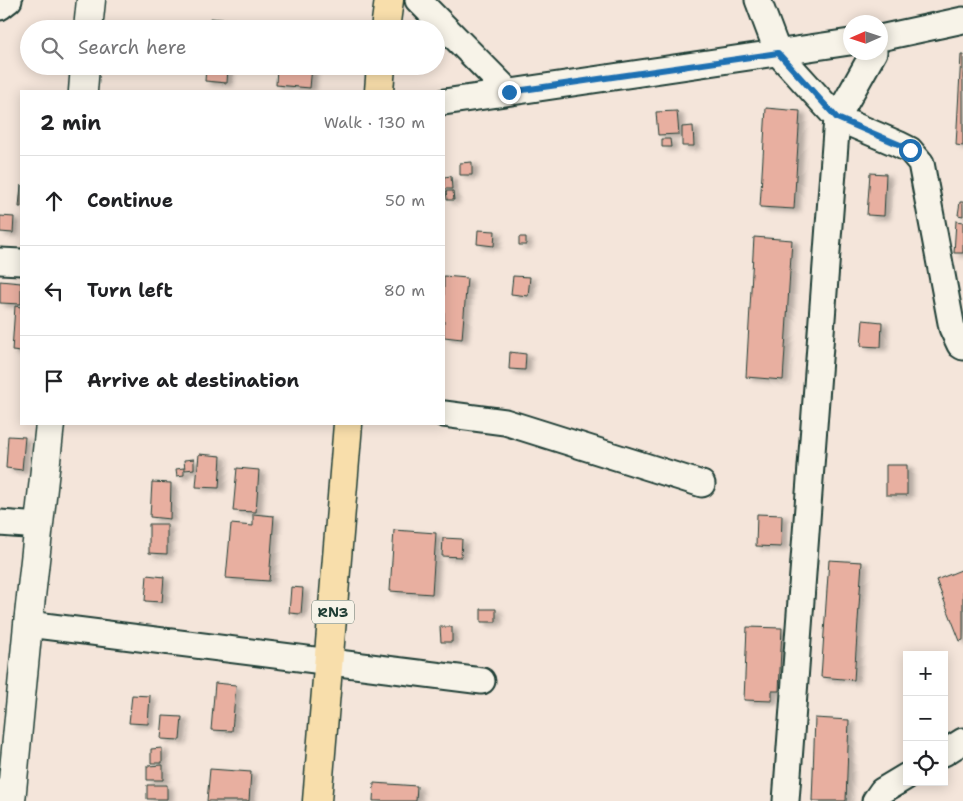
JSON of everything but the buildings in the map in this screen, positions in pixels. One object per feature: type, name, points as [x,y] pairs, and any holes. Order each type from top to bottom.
[{"type":"highway","points":[[386,20],[389,0]]},
{"type":"highway","points":[[379,90],[380,75]]},
{"type":"highway","name":"RN3","points":[[318,801],[348,425]]},
{"type":"street","points":[[0,7],[9,0]]},
{"type":"street","points":[[89,20],[91,0]]},
{"type":"street","points":[[418,0],[438,20]]},
{"type":"street","points":[[758,0],[778,53],[837,118],[910,150],[922,163],[952,328],[960,345],[963,346]]},
{"type":"street","points":[[888,40],[963,20]]},
{"type":"street","points":[[445,27],[509,92]]},
{"type":"street","points":[[445,102],[843,43]]},
{"type":"street","points":[[786,801],[837,118],[869,60]]},
{"type":"street","points":[[83,90],[84,75]]},
{"type":"street","points":[[0,261],[20,262]]},
{"type":"street","points":[[445,414],[506,422],[702,484]]},
{"type":"street","points":[[11,801],[50,425]]},
{"type":"street","points":[[0,523],[39,526]]},
{"type":"street","points":[[28,624],[482,681]]},
{"type":"street","points":[[948,750],[963,741]]},
{"type":"street","points":[[875,801],[882,792],[903,779]]},
{"type":"route","points":[[509,92],[778,53],[837,118],[910,150]]}]
